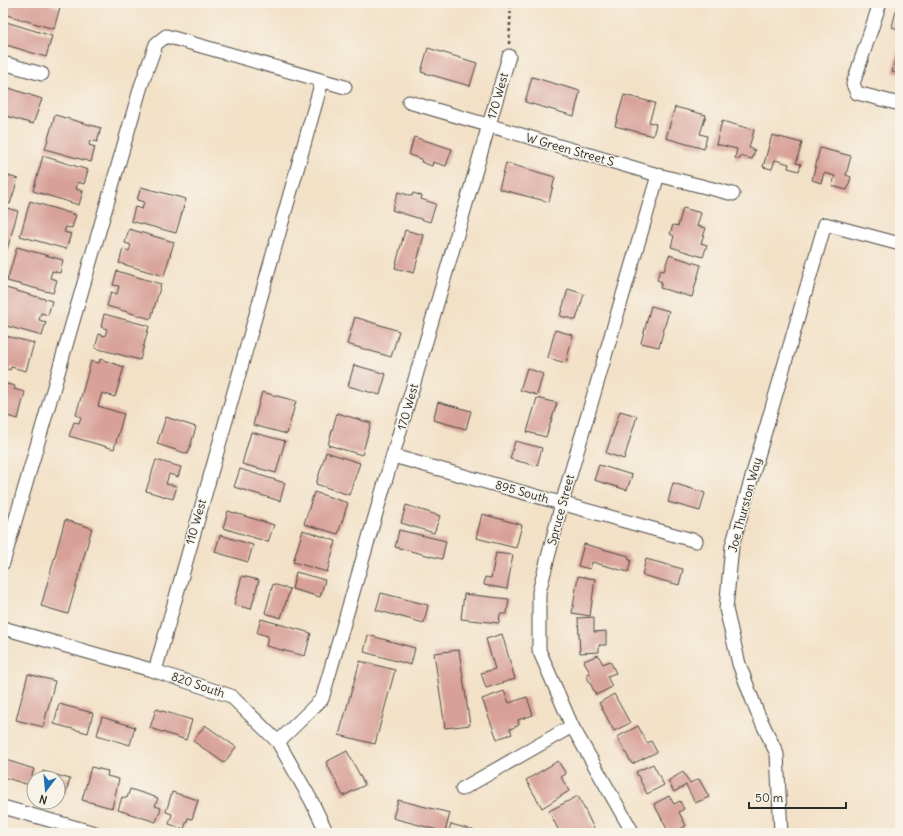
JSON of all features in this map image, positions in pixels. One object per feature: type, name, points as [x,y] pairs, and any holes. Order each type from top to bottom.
[{"type":"street","points":[[880,3],[853,84],[857,93],[900,104]]},
{"type":"street","points":[[3,563],[140,86],[156,44],[166,36],[345,87]]},
{"type":"street","name":"170 West","points":[[278,742],[322,699],[394,456],[509,56]]},
{"type":"street","points":[[3,63],[42,74]]},
{"type":"street","name":"110 West","points":[[155,671],[237,374],[322,81]]},
{"type":"street","name":"W Green Street S","points":[[409,102],[658,175],[733,194]]},
{"type":"street","name":"Spruce Street","points":[[633,833],[572,726],[539,650],[539,592],[562,503],[658,175]]},
{"type":"street","name":"Joe Thurston Way","points":[[781,833],[777,754],[757,712],[738,664],[726,610],[732,546],[825,224],[900,244]]},
{"type":"street","name":"895 South","points":[[394,456],[696,541]]},
{"type":"street","name":"820 South","points":[[3,628],[155,671],[231,696],[278,742],[311,800],[327,833]]},
{"type":"street","points":[[462,789],[572,726]]},
{"type":"street","points":[[3,807],[95,833]]},
{"type":"path","points":[[509,56],[511,3]]},
{"type":"building","points":[[3,3],[46,3],[60,7],[54,29],[3,14]]},
{"type":"building","points":[[898,3],[900,3],[900,30],[892,27]]},
{"type":"building","points":[[3,21],[52,36],[46,57],[3,44]]},
{"type":"building","points":[[900,43],[900,74],[892,72]]},
{"type":"building","points":[[428,48],[477,63],[470,86],[421,72]]},
{"type":"building","points":[[532,77],[580,91],[574,116],[525,102]]},
{"type":"building","points":[[3,86],[42,99],[33,124],[3,115]]},
{"type":"building","points":[[624,95],[655,103],[649,122],[656,124],[653,136],[615,126]]},
{"type":"building","points":[[675,107],[706,115],[700,134],[707,136],[704,149],[666,138]]},
{"type":"building","points":[[55,115],[101,128],[97,142],[90,140],[89,145],[95,147],[91,162],[45,149]]},
{"type":"building","points":[[722,121],[754,130],[749,148],[755,150],[752,159],[741,156],[740,159],[735,158],[737,149],[716,144]]},
{"type":"building","points":[[772,135],[802,143],[796,163],[801,164],[799,171],[788,168],[789,164],[775,160],[772,169],[763,167]]},
{"type":"building","points":[[414,137],[452,149],[446,166],[433,162],[432,166],[421,162],[422,159],[409,155]]},
{"type":"building","points":[[820,148],[851,156],[846,175],[851,177],[847,190],[832,186],[835,176],[824,173],[821,183],[812,180]]},
{"type":"building","points":[[43,156],[88,170],[84,184],[78,182],[76,189],[83,191],[79,205],[33,191]]},
{"type":"building","points":[[506,163],[555,177],[549,202],[499,189]]},
{"type":"building","points":[[3,174],[18,179],[10,204],[3,202]]},
{"type":"building","points":[[141,187],[186,199],[176,233],[131,221],[135,207],[142,209],[144,202],[137,200]]},
{"type":"building","points":[[398,192],[412,196],[413,193],[422,196],[421,199],[436,204],[430,222],[392,210]]},
{"type":"building","points":[[30,201],[76,215],[72,228],[66,227],[64,232],[71,234],[66,249],[20,236]]},
{"type":"building","points":[[3,207],[18,211],[3,264]]},
{"type":"building","points":[[683,208],[701,213],[697,226],[706,228],[701,243],[707,245],[703,257],[671,247],[674,236],[670,234],[673,225],[678,226]]},
{"type":"building","points":[[129,229],[174,242],[164,276],[119,263],[123,249],[129,251],[131,245],[125,243]]},
{"type":"building","points":[[405,230],[424,235],[414,273],[395,268]]},
{"type":"building","points":[[17,247],[63,260],[60,273],[52,271],[50,278],[57,280],[53,293],[7,281]]},
{"type":"building","points":[[669,255],[701,265],[692,297],[660,288],[662,282],[657,280],[660,270],[664,271]]},
{"type":"building","points":[[117,271],[161,284],[151,319],[107,306],[111,292],[117,294],[119,286],[113,285]]},
{"type":"building","points":[[6,288],[52,301],[48,315],[41,313],[39,320],[46,322],[42,336],[3,325],[3,297]]},
{"type":"building","points":[[568,289],[584,294],[576,320],[560,316]]},
{"type":"building","points":[[651,306],[669,311],[659,347],[641,343]]},
{"type":"building","points":[[104,314],[149,326],[140,360],[95,348],[99,334],[105,336],[107,329],[101,327]]},
{"type":"building","points":[[355,317],[399,331],[391,357],[347,344]]},
{"type":"building","points":[[555,330],[573,335],[566,363],[548,358]]},
{"type":"building","points":[[6,336],[34,343],[26,371],[11,367],[10,370],[3,368],[3,346]]},
{"type":"building","points":[[100,359],[124,367],[115,397],[102,393],[98,406],[124,414],[114,449],[69,436],[74,422],[79,423],[81,417],[76,415],[91,361],[99,363]]},
{"type":"building","points":[[354,365],[386,374],[380,395],[348,386]]},
{"type":"building","points":[[527,368],[543,374],[537,395],[520,390]]},
{"type":"building","points":[[3,383],[15,386],[14,389],[25,392],[18,419],[3,415]]},
{"type":"building","points":[[262,392],[296,401],[287,434],[253,425]]},
{"type":"building","points":[[537,398],[557,403],[546,437],[527,432]]},
{"type":"building","points":[[438,402],[471,411],[466,429],[433,420]]},
{"type":"building","points":[[620,411],[637,416],[624,459],[606,453]]},
{"type":"building","points":[[337,413],[371,423],[362,455],[328,445]]},
{"type":"building","points":[[166,417],[196,427],[188,454],[157,444]]},
{"type":"building","points":[[251,432],[285,441],[276,473],[242,464]]},
{"type":"building","points":[[515,441],[542,448],[537,466],[510,459]]},
{"type":"building","points":[[326,452],[360,463],[349,495],[316,484]]},
{"type":"building","points":[[156,460],[181,467],[178,477],[169,474],[166,484],[177,486],[173,499],[146,491]]},
{"type":"building","points":[[599,465],[632,475],[627,490],[594,480]]},
{"type":"building","points":[[240,469],[285,483],[280,501],[234,487]]},
{"type":"building","points":[[673,483],[705,493],[700,511],[668,502]]},
{"type":"building","points":[[314,492],[348,503],[338,534],[304,524]]},
{"type":"building","points":[[406,505],[440,516],[434,533],[401,523]]},
{"type":"building","points":[[228,511],[274,525],[268,542],[223,528]]},
{"type":"building","points":[[482,514],[522,525],[516,548],[476,538]]},
{"type":"building","points":[[65,520],[92,528],[68,614],[41,606]]},
{"type":"building","points":[[303,530],[336,541],[327,572],[293,562]]},
{"type":"building","points":[[399,530],[446,541],[442,559],[395,547]]},
{"type":"building","points":[[220,535],[253,545],[248,562],[215,552]]},
{"type":"building","points":[[584,544],[629,556],[628,559],[631,560],[628,572],[592,562],[590,569],[578,566]]},
{"type":"building","points":[[496,553],[513,555],[507,589],[484,585],[485,577],[491,578]]},
{"type":"building","points":[[646,559],[683,569],[679,585],[642,575]]},
{"type":"building","points":[[296,572],[325,580],[320,597],[292,589]]},
{"type":"building","points":[[242,576],[259,580],[251,609],[234,605]]},
{"type":"building","points":[[578,576],[595,579],[590,616],[572,613]]},
{"type":"building","points":[[273,584],[290,589],[281,618],[265,613]]},
{"type":"building","points":[[381,593],[428,605],[424,623],[376,610]]},
{"type":"building","points":[[464,594],[509,599],[507,614],[500,614],[499,623],[461,619]]},
{"type":"building","points":[[594,617],[594,632],[606,631],[606,645],[599,645],[599,652],[580,653],[578,618]]},
{"type":"building","points":[[261,619],[311,633],[305,656],[266,646],[268,636],[257,633]]},
{"type":"building","points":[[502,634],[515,679],[486,688],[481,673],[495,669],[486,639]]},
{"type":"building","points":[[368,635],[415,648],[411,665],[364,652]]},
{"type":"building","points":[[459,650],[470,725],[445,728],[434,653]]},
{"type":"building","points":[[598,655],[603,664],[610,661],[616,673],[607,676],[612,687],[596,695],[586,675],[590,673],[584,661]]},
{"type":"building","points":[[360,661],[395,670],[375,744],[339,735]]},
{"type":"building","points":[[28,674],[55,681],[43,727],[16,720]]},
{"type":"building","points":[[504,691],[509,703],[527,697],[533,715],[518,720],[519,725],[510,729],[512,734],[497,739],[482,699]]},
{"type":"building","points":[[614,694],[630,723],[614,731],[599,703]]},
{"type":"building","points":[[59,704],[93,713],[88,733],[54,724]]},
{"type":"building","points":[[156,709],[192,720],[186,740],[150,728]]},
{"type":"building","points":[[102,717],[135,727],[130,745],[97,735]]},
{"type":"building","points":[[205,725],[236,747],[224,763],[193,741]]},
{"type":"building","points":[[638,726],[647,743],[651,741],[657,752],[632,764],[617,737]]},
{"type":"building","points":[[347,751],[365,785],[343,796],[326,762]]},
{"type":"building","points":[[3,759],[34,769],[26,770],[26,784],[3,777]]},
{"type":"building","points":[[558,761],[566,774],[561,777],[569,791],[542,808],[526,780]]},
{"type":"building","points":[[653,764],[664,785],[647,794],[636,772]]},
{"type":"building","points":[[91,767],[108,771],[107,776],[119,779],[112,808],[82,800]]},
{"type":"building","points":[[683,772],[690,783],[699,779],[709,797],[695,803],[686,785],[674,792],[668,781]]},
{"type":"building","points":[[66,778],[70,779],[66,792]]},
{"type":"building","points":[[130,789],[158,798],[155,806],[161,808],[156,822],[118,810],[122,797],[127,798]]},
{"type":"building","points":[[172,792],[198,800],[192,819],[188,818],[184,829],[169,824],[172,814],[166,812]]},
{"type":"building","points":[[578,796],[596,833],[560,833],[549,811]]},
{"type":"building","points":[[669,796],[674,804],[680,801],[684,809],[679,812],[686,826],[673,833],[669,833],[654,804]]},
{"type":"building","points":[[398,800],[450,813],[445,832],[393,818]]},
{"type":"building","points":[[451,824],[483,833],[448,833]]}]
